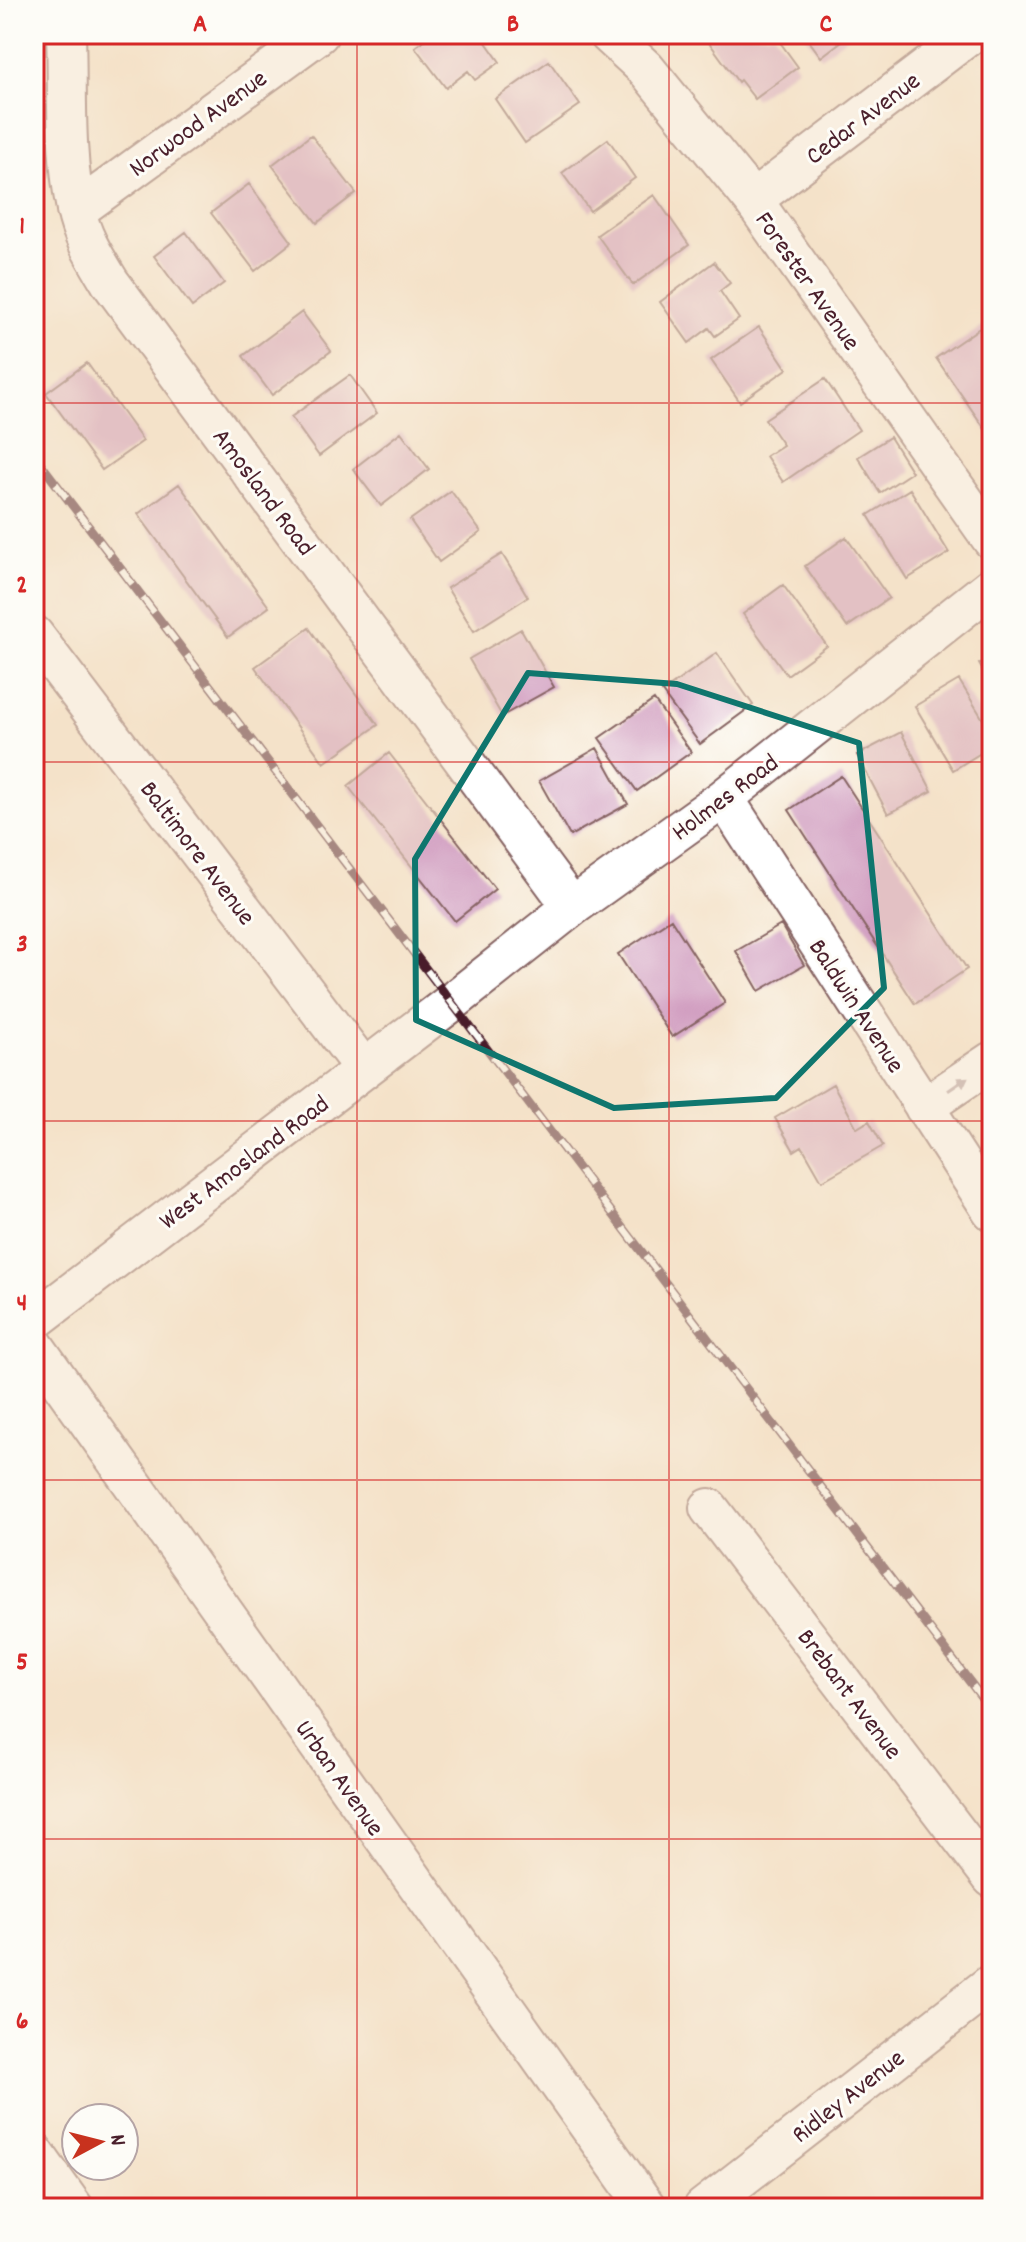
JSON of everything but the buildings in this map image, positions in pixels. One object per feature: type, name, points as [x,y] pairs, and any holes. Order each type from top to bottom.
[{"type":"street","name":"Amosland Road","points":[[66,34],[70,166],[76,211],[89,249],[110,282],[572,907]]},
{"type":"street","name":"Norwood Avenue","points":[[76,211],[319,34]]},
{"type":"street","name":"Forester Avenue","points":[[608,34],[646,69],[753,200],[992,540]]},
{"type":"street","name":"Cedar Avenue","points":[[753,200],[971,34]]},
{"type":"street","name":"Holmes Road","points":[[452,1002],[572,907],[724,798],[992,586]]},
{"type":"street","name":"Baltimore Avenue","points":[[34,635],[364,1069]]},
{"type":"street","name":"Baldwin Avenue","points":[[724,798],[992,1211]]},
{"type":"street","name":"West Amosland Road","points":[[34,1321],[452,1002]]},
{"type":"street","points":[[924,1107],[992,1061]]},
{"type":"street","name":"Urban Avenue","points":[[34,1345],[647,2208]]},
{"type":"street","name":"Brebant Avenue","points":[[709,1508],[992,1878]]},
{"type":"street","name":"Ridley Avenue","points":[[703,2208],[992,1983]]},
{"type":"street","points":[[34,2152],[74,2208]]},
{"type":"highlighted area","points":[[528,673],[677,684],[859,743],[884,988],[776,1098],[614,1108],[416,1020],[415,859]]},
{"type":"railway","points":[[34,455],[992,1711]]}]
